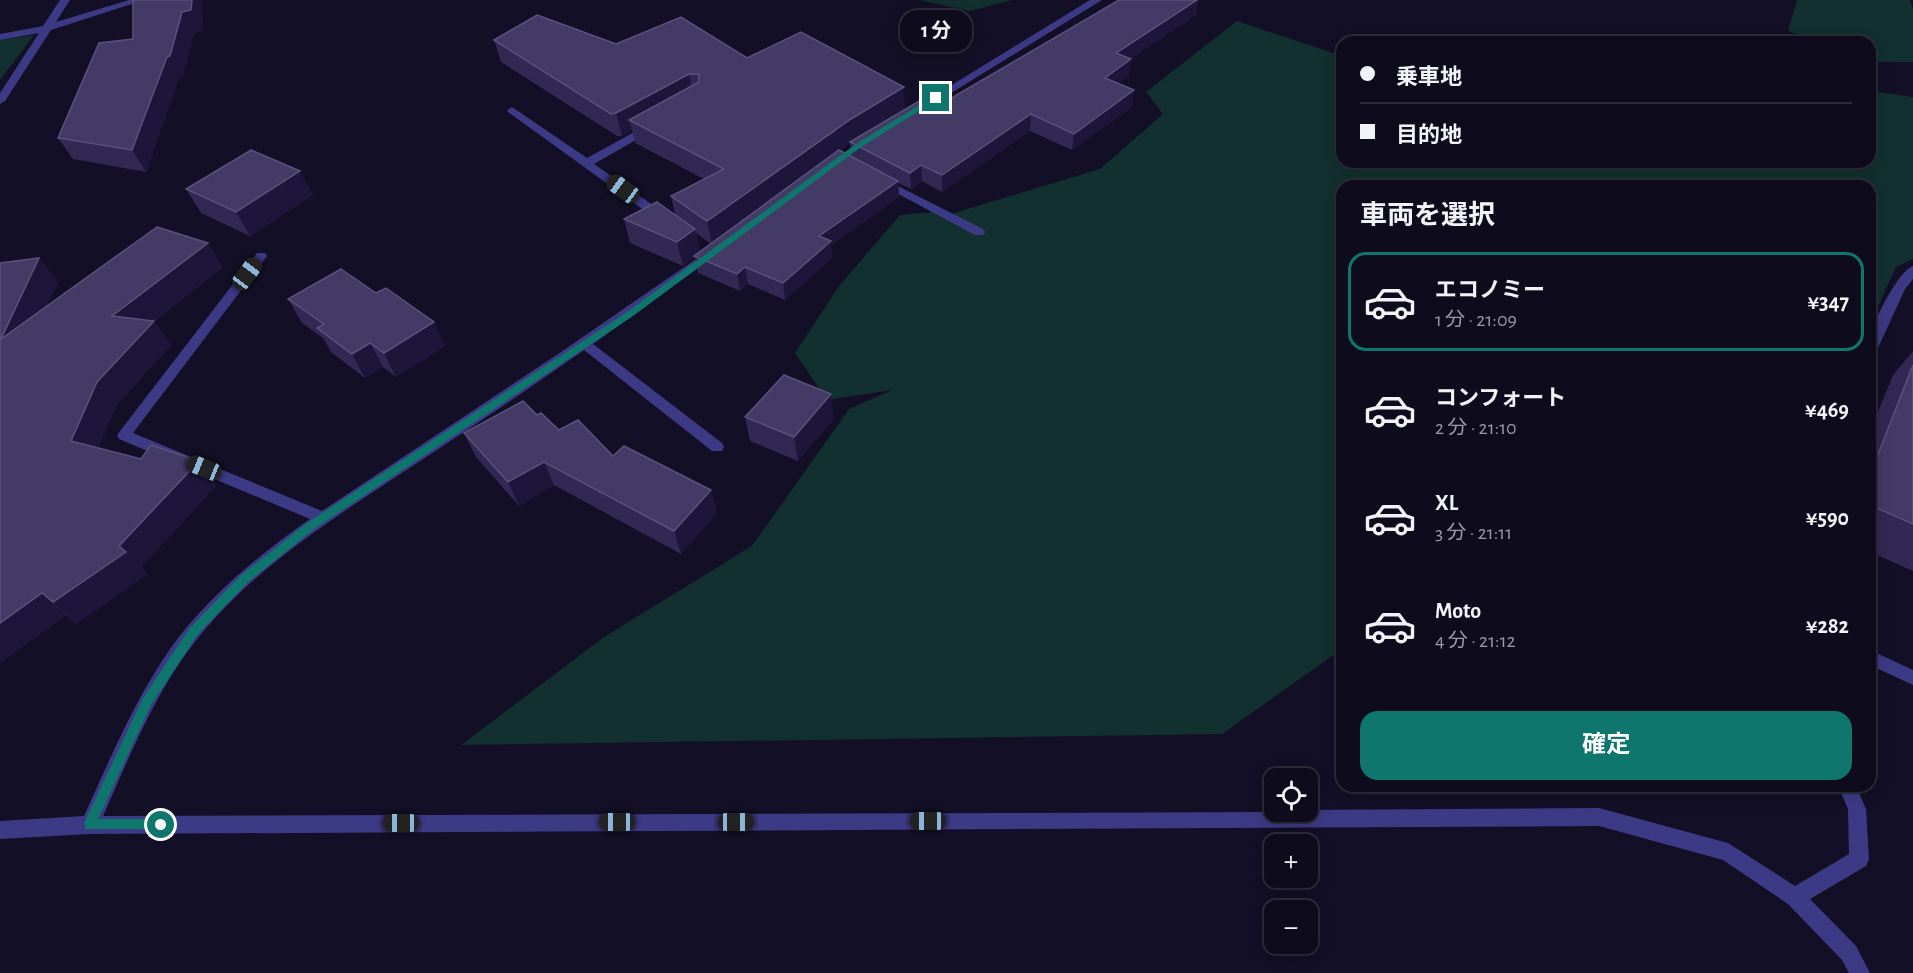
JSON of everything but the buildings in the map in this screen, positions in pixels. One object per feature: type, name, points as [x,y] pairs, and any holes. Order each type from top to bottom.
[{"type":"street","points":[[0,101],[65,0]]},
{"type":"street","points":[[0,37],[47,28],[139,0]]},
{"type":"street","points":[[899,120],[1092,1]]},
{"type":"street","points":[[512,110],[673,225]]},
{"type":"street","points":[[587,163],[658,123]]},
{"type":"street","points":[[869,174],[979,232]]},
{"type":"street","points":[[90,825],[147,702],[194,631],[244,579],[324,518],[630,314],[711,248]]},
{"type":"street","points":[[261,256],[124,435],[324,518]]},
{"type":"street","points":[[1876,337],[1899,288],[1913,270]]},
{"type":"street","points":[[585,344],[717,447]]},
{"type":"street","points":[[1876,660],[1913,678]]},
{"type":"street","points":[[1795,897],[1859,858],[1857,809],[1849,792]]},
{"type":"street","points":[[0,830],[90,825],[1599,817],[1728,852],[1795,897],[1849,953],[1860,973]]},
{"type":"green space","points":[[919,0],[1012,0],[970,11]]},
{"type":"green space","points":[[1797,0],[1910,0],[1913,9],[1913,62],[1876,62],[1876,36],[1802,36],[1788,31]]},
{"type":"green space","points":[[1237,21],[1336,54],[1336,168],[1876,168],[1876,92],[1913,97],[1913,259],[1896,267],[1876,311],[1876,180],[1336,180],[1336,653],[1222,734],[461,745],[604,637],[752,546],[849,409],[892,390],[827,400],[795,353],[839,286],[900,215],[934,212],[941,217],[1100,169],[1163,114],[1146,92]]},
{"type":"green space","points":[[34,35],[0,80],[0,40]]},
{"type":"route","points":[[161,825],[90,825],[147,702],[194,631],[244,579],[311,526],[630,314],[858,145],[936,98]]}]
